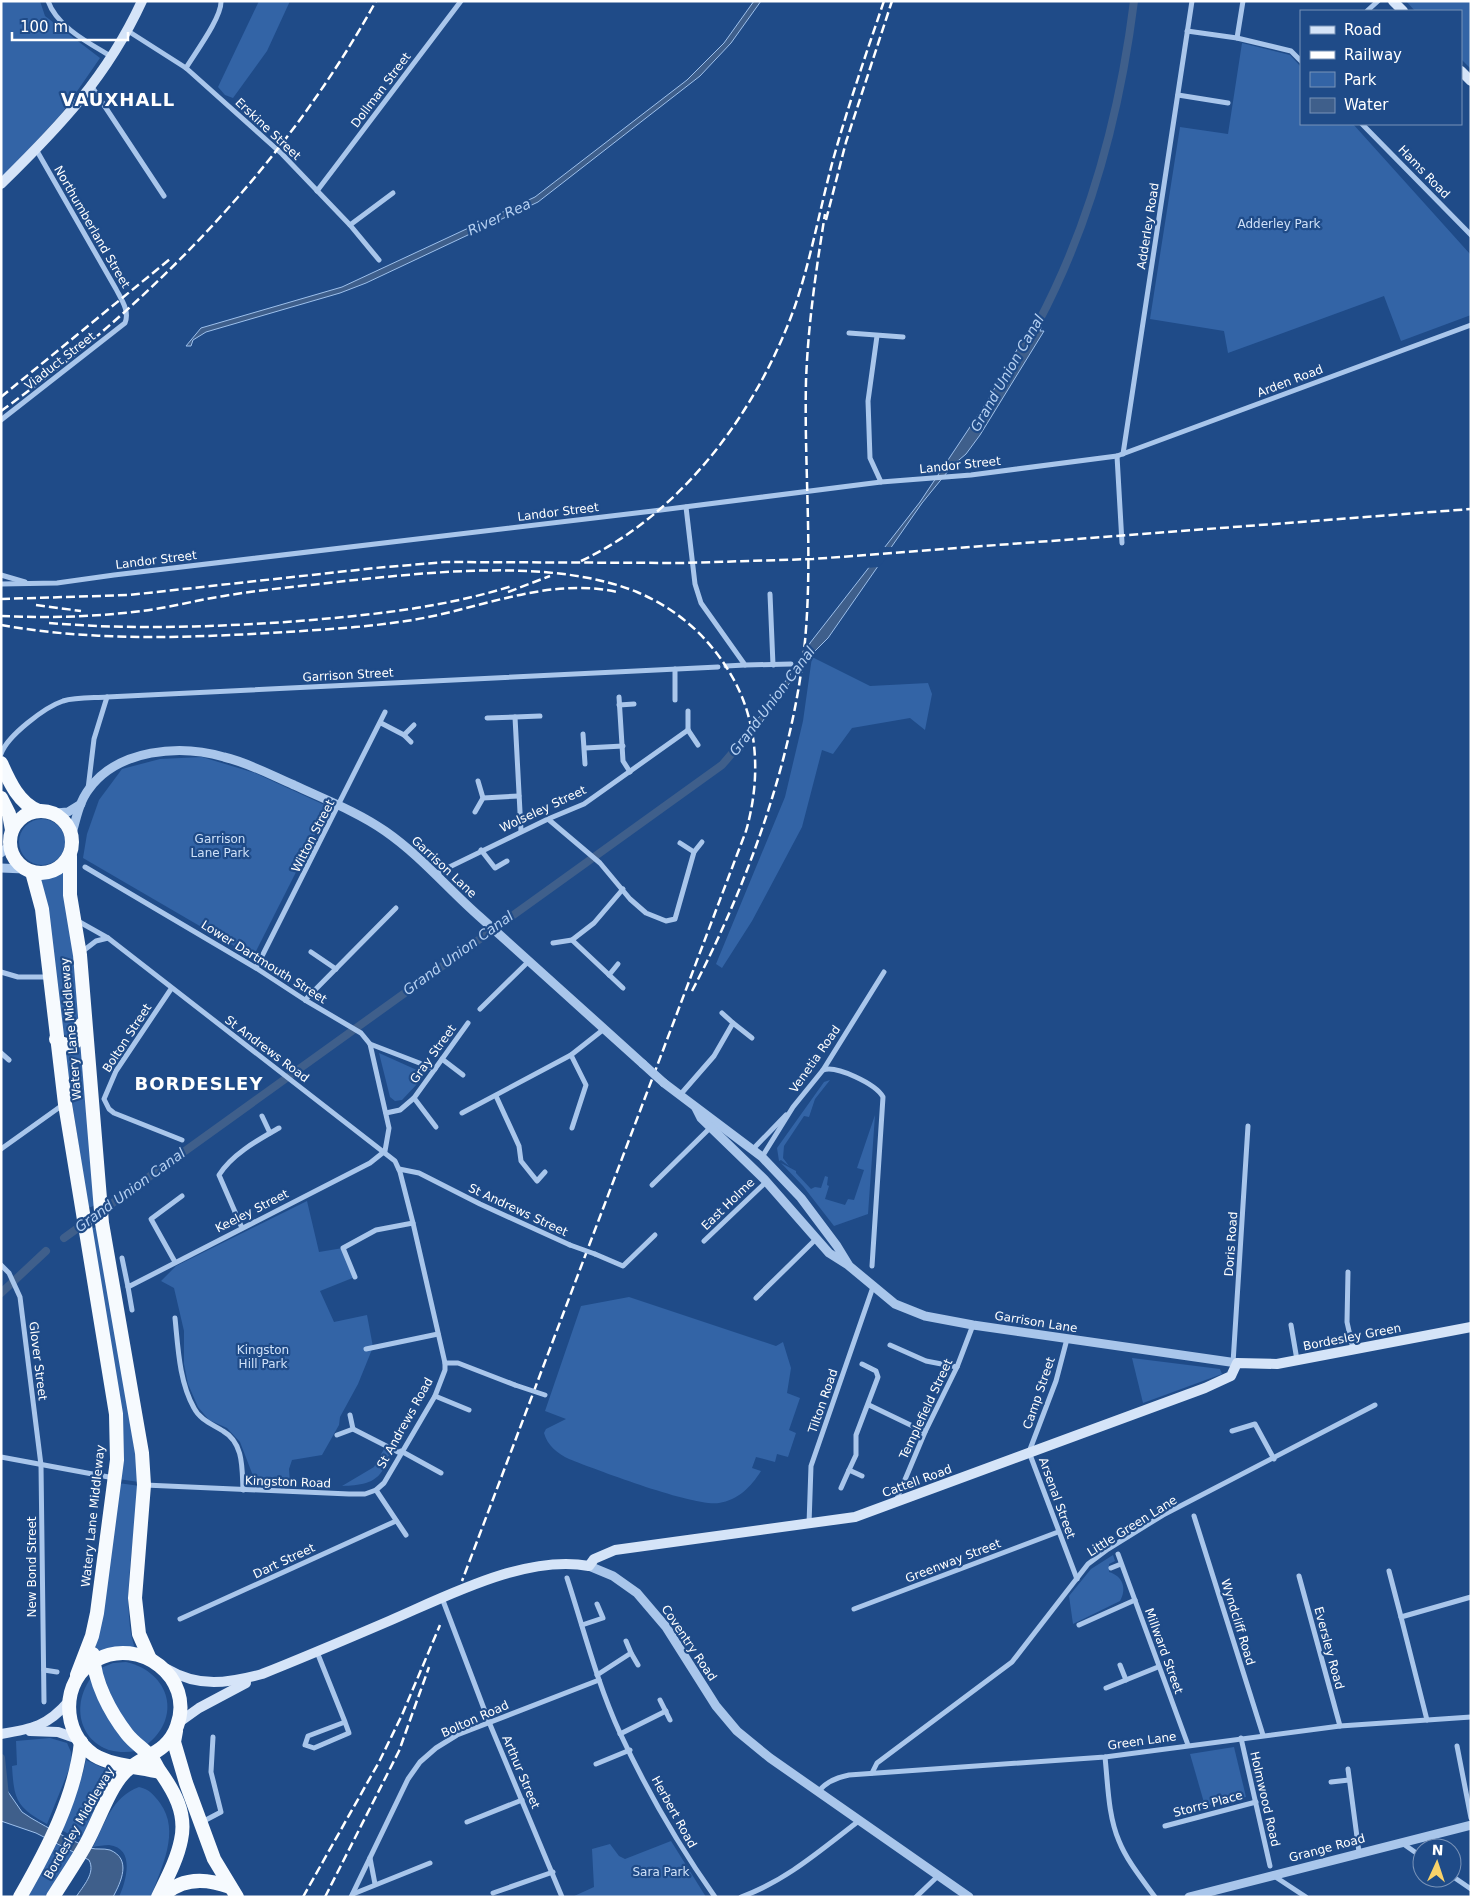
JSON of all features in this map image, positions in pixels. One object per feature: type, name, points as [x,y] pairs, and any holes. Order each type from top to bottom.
[{"type":"highway","points":[[1,762],[8,780],[20,797],[31,808],[55,814],[69,826],[73,845],[70,856],[65,863],[50,872],[29,870],[18,862],[6,849],[12,830],[23,816],[39,811]]},
{"type":"highway","points":[[1,798],[9,814],[12,830]]},
{"type":"highway","name":"Watery Lane Middleway","points":[[70,856],[70,895],[80,955],[102,1223],[142,1453],[144,1484]]},
{"type":"highway","name":"Watery Lane Middleway","points":[[29,870],[42,909],[64,1104],[116,1414],[115,1478],[92,1636],[69,1701]]},
{"type":"highway","points":[[56,1039],[60,1043],[70,1046],[77,1043],[82,1036],[80,1000],[83,992]]},
{"type":"highway","points":[[144,1484],[135,1598],[139,1634],[155,1662],[172,1679],[179,1696],[178,1725],[174,1742],[177,1758],[214,1859],[234,1892]]},
{"type":"highway","points":[[92,1636],[93,1662],[112,1712],[134,1742],[151,1757],[178,1802],[182,1827],[181,1839],[174,1861],[158,1897]]},
{"type":"highway","points":[[77,1676],[93,1662],[118,1653],[135,1653],[155,1662]]},
{"type":"highway","points":[[69,1701],[69,1717],[79,1740],[88,1750],[103,1760],[160,1772]]},
{"type":"highway","points":[[133,1765],[151,1757],[167,1744],[178,1725]]},
{"type":"highway","name":"Bordesley Middleway","points":[[20,1897],[40,1862],[65,1805],[77,1765],[79,1740]]},
{"type":"highway","name":"Bordesley Middleway","points":[[53,1897],[86,1844],[114,1788],[122,1775],[133,1765]]},
{"type":"highway","points":[[162,1897],[188,1880],[209,1880],[234,1892]]},
{"type":"main road","points":[[1,184],[37,151],[92,87],[113,57],[142,1]]},
{"type":"main road","points":[[1393,1],[1402,10]]},
{"type":"main road","points":[[1462,72],[1471,81]]},
{"type":"main road","name":"Bordesley Green","points":[[1235,1363],[1260,1365],[1297,1361],[1471,1327]]},
{"type":"main road","name":"Cattell Road","points":[[589,1566],[594,1558],[616,1550],[855,1517],[1205,1388],[1231,1376],[1235,1363]]},
{"type":"main road","name":"Coventry Road","points":[[178,1725],[207,1703],[262,1674],[318,1652],[442,1598],[508,1574],[546,1564],[569,1562],[589,1566]]},
{"type":"main road","name":"Coventry Road","points":[[155,1662],[178,1675],[201,1683],[236,1681],[262,1674]]},
{"type":"main road","points":[[24,1730],[56,1717],[69,1701]]},
{"type":"main road","points":[[5,1733],[24,1730],[58,1732],[79,1740]]},
{"type":"street","points":[[48,1],[52,14],[84,40],[113,57]]},
{"type":"street","points":[[186,68],[213,22],[221,6],[221,1]]},
{"type":"street","name":"Dollman Street","points":[[318,192],[461,1]]},
{"type":"street","name":"Adderley Road","points":[[1124,454],[1192,1]]},
{"type":"street","points":[[1237,38],[1243,1]]},
{"type":"street","points":[[1368,10],[1378,1]]},
{"type":"street","name":"Erskine Street","points":[[128,31],[186,68],[282,154],[350,225],[378,260]]},
{"type":"street","points":[[1187,32],[1237,38],[1291,51],[1300,60]]},
{"type":"street","points":[[92,87],[164,196]]},
{"type":"street","points":[[1178,96],[1228,103]]},
{"type":"street","name":"Hams Road","points":[[1363,125],[1471,235]]},
{"type":"street","name":"Northumberland Street","points":[[37,151],[116,289],[127,314]]},
{"type":"street","points":[[350,225],[393,193]]},
{"type":"street","name":"Viaduct Street","points":[[1,420],[125,322],[127,314]]},
{"type":"street","name":"Arden Road","points":[[1117,456],[1471,324]]},
{"type":"street","points":[[849,333],[903,337]]},
{"type":"street","points":[[877,336],[868,401],[870,458],[881,482]]},
{"type":"street","points":[[1117,456],[1122,542]]},
{"type":"street","name":"Landor Street","points":[[1,584],[57,584],[121,574],[881,482],[971,475],[1117,456]]},
{"type":"street","points":[[686,507],[695,584],[700,604],[730,641],[745,665]]},
{"type":"street","points":[[1,575],[34,584]]},
{"type":"street","points":[[770,594],[772,664]]},
{"type":"street","points":[[726,666],[791,664]]},
{"type":"street","name":"Garrison Street","points":[[1,754],[4,745],[30,720],[63,701],[107,697],[718,667]]},
{"type":"street","points":[[675,669],[675,700]]},
{"type":"street","points":[[88,789],[94,739],[107,697]]},
{"type":"street","points":[[619,697],[623,761],[630,772]]},
{"type":"street","points":[[619,706],[634,704]]},
{"type":"street","points":[[688,711],[688,730],[698,746]]},
{"type":"street","name":"Witton Street","points":[[256,968],[339,807],[385,712]]},
{"type":"street","points":[[488,718],[540,716]]},
{"type":"street","points":[[515,717],[521,831]]},
{"type":"street","points":[[381,722],[404,735],[411,742]]},
{"type":"street","points":[[404,735],[414,725]]},
{"type":"street","name":"Wolseley Street","points":[[435,874],[548,818],[584,804],[688,730]]},
{"type":"street","points":[[584,734],[585,764]]},
{"type":"street","points":[[585,748],[623,746]]},
{"type":"street","name":"Garrison Lane","points":[[72,834],[81,804],[88,789],[107,770],[129,758],[154,753],[204,752],[253,767],[384,830],[419,857],[484,921],[680,1096],[754,1148],[801,1198],[837,1246],[848,1265]]},
{"type":"street","points":[[475,812],[483,798],[478,781]]},
{"type":"street","points":[[483,798],[519,796]]},
{"type":"street","points":[[55,814],[68,812],[81,804]]},
{"type":"street","points":[[548,818],[600,863],[646,913],[666,921],[675,920],[694,852],[702,842]]},
{"type":"street","points":[[680,843],[694,852]]},
{"type":"street","points":[[481,850],[495,868],[507,861]]},
{"type":"street","name":"Lower Dartmouth Street","points":[[85,867],[345,1023],[361,1033],[370,1044],[435,1069]]},
{"type":"street","points":[[1,868],[29,870]]},
{"type":"street","points":[[553,944],[572,940],[594,923],[623,889]]},
{"type":"street","points":[[304,1000],[396,908]]},
{"type":"street","name":"St Andrews Road","points":[[74,918],[108,938],[171,989],[395,1161],[399,1169],[413,1222],[445,1370],[435,1396],[400,1452],[384,1482],[376,1490]]},
{"type":"street","points":[[80,955],[85,948],[96,941],[108,938]]},
{"type":"street","points":[[572,940],[623,988]]},
{"type":"street","points":[[311,952],[336,969]]},
{"type":"street","points":[[480,1009],[529,961]]},
{"type":"street","points":[[609,975],[618,964]]},
{"type":"street","points":[[1,972],[18,977],[50,977]]},
{"type":"street","name":"Venetia Road","points":[[762,1157],[793,1107],[822,1070],[884,972]]},
{"type":"street","name":"Bolton Street","points":[[171,989],[116,1072],[104,1099],[109,1109],[114,1113],[182,1140]]},
{"type":"street","points":[[722,1013],[752,1038]]},
{"type":"street","name":"Gray Street","points":[[386,1113],[400,1110],[414,1098],[468,1023]]},
{"type":"street","points":[[680,1096],[714,1056],[732,1023]]},
{"type":"street","points":[[462,1112],[496,1096],[571,1055],[604,1029]]},
{"type":"street","points":[[370,1044],[389,1128],[384,1151]]},
{"type":"street","points":[[1,1053],[9,1060]]},
{"type":"street","points":[[571,1055],[586,1085],[572,1128]]},
{"type":"street","points":[[442,1059],[463,1075]]},
{"type":"street","points":[[822,1070],[835,1069],[852,1076],[876,1088],[883,1097],[872,1266]]},
{"type":"street","points":[[496,1096],[519,1146],[521,1161],[537,1181],[545,1172]]},
{"type":"street","name":"Gray Street","points":[[414,1098],[436,1127]]},
{"type":"street","points":[[1,1149],[64,1104]]},
{"type":"street","points":[[754,1148],[793,1107]]},
{"type":"street","name":"Garrison Lane","points":[[696,1108],[701,1118],[767,1181],[829,1253],[848,1265],[896,1304],[911,1311],[972,1325],[1235,1363]]},
{"type":"street","points":[[262,1116],[270,1133]]},
{"type":"street","name":"Doris Road","points":[[1235,1363],[1248,1126]]},
{"type":"street","points":[[652,1185],[711,1127]]},
{"type":"street","points":[[242,1228],[218,1175],[225,1165],[280,1128]]},
{"type":"street","name":"Keeley Street","points":[[128,1287],[370,1162],[384,1151]]},
{"type":"street","points":[[753,1168],[762,1157]]},
{"type":"street","name":"St Andrews Street","points":[[399,1169],[419,1173],[480,1204],[570,1245],[623,1266],[655,1236]]},
{"type":"street","points":[[767,1181],[777,1172]]},
{"type":"street","name":"East Holme","points":[[704,1241],[767,1181]]},
{"type":"street","points":[[175,1262],[151,1219],[182,1196]]},
{"type":"street","points":[[355,1277],[343,1248],[376,1230],[413,1222]]},
{"type":"street","points":[[756,1298],[816,1239]]},
{"type":"street","points":[[122,1258],[132,1310]]},
{"type":"street","name":"Glover Street","points":[[1,1266],[9,1272],[19,1290],[41,1465]]},
{"type":"street","points":[[1348,1272],[1347,1322],[1353,1350]]},
{"type":"street","name":"Tilton Road","points":[[809,1524],[811,1466],[873,1287]]},
{"type":"street","points":[[175,1318],[184,1384],[194,1409],[206,1422],[225,1432],[237,1445],[242,1463],[243,1490]]},
{"type":"street","name":"Templefield Street","points":[[896,1502],[925,1432],[958,1367],[972,1325]]},
{"type":"street","points":[[1291,1325],[1297,1361]]},
{"type":"street","points":[[366,1349],[438,1334]]},
{"type":"street","name":"Camp Street","points":[[1029,1452],[1056,1380],[1067,1339]]},
{"type":"street","points":[[890,1345],[926,1361],[958,1367]]},
{"type":"street","points":[[445,1363],[458,1363],[545,1395]]},
{"type":"street","points":[[841,1488],[856,1454],[856,1435],[869,1404],[878,1375],[874,1369],[862,1364]]},
{"type":"street","points":[[435,1396],[470,1410]]},
{"type":"street","points":[[869,1404],[925,1432]]},
{"type":"street","name":"Little Green Lane","points":[[872,1772],[877,1763],[1012,1662],[1088,1564],[1108,1549],[1155,1520],[1375,1405]]},
{"type":"street","points":[[350,1415],[353,1429]]},
{"type":"street","points":[[1232,1431],[1255,1424],[1274,1459]]},
{"type":"street","points":[[337,1435],[353,1429],[441,1473]]},
{"type":"street","name":"Arsenal Street","points":[[1029,1452],[1077,1579]]},
{"type":"street","points":[[1,1457],[115,1478]]},
{"type":"street","name":"New Bond Street","points":[[41,1465],[44,1702]]},
{"type":"street","points":[[849,1470],[862,1476]]},
{"type":"street","name":"Kingston Road","points":[[144,1484],[349,1494],[365,1494],[376,1490]]},
{"type":"street","points":[[376,1490],[406,1535]]},
{"type":"street","name":"Wyndcliff Road","points":[[1194,1516],[1263,1735]]},
{"type":"street","name":"Dart Street","points":[[180,1619],[396,1520]]},
{"type":"street","name":"Greenway Street","points":[[854,1609],[1058,1532]]},
{"type":"street","name":"Millward Street","points":[[1118,1554],[1188,1745]]},
{"type":"street","points":[[1111,1568],[1121,1564]]},
{"type":"street","name":"Coventry Road","points":[[589,1566],[619,1580],[638,1593],[666,1627],[716,1706],[737,1731],[770,1758],[969,1897]]},
{"type":"street","points":[[1389,1571],[1427,1720]]},
{"type":"street","name":"Eversley Road","points":[[1299,1576],[1340,1726]]},
{"type":"street","name":"Herbert Road","points":[[567,1578],[598,1678],[620,1734],[674,1836],[715,1897]]},
{"type":"street","points":[[1401,1617],[1471,1597]]},
{"type":"street","name":"Arthur Street","points":[[442,1598],[489,1722],[562,1897]]},
{"type":"street","points":[[1079,1624],[1135,1600]]},
{"type":"street","points":[[582,1625],[603,1618],[597,1604]]},
{"type":"street","points":[[626,1641],[638,1665]]},
{"type":"street","points":[[318,1652],[345,1722],[349,1733],[314,1748],[305,1744],[308,1736],[345,1722]]},
{"type":"street","points":[[598,1678],[632,1653]]},
{"type":"street","points":[[1120,1665],[1126,1680]]},
{"type":"street","points":[[1106,1688],[1158,1667]]},
{"type":"street","points":[[44,1670],[57,1672]]},
{"type":"street","name":"Bolton Road","points":[[352,1895],[408,1778],[420,1762],[442,1743],[598,1678]]},
{"type":"street","points":[[660,1700],[670,1720]]},
{"type":"street","points":[[620,1734],[666,1711]]},
{"type":"street","name":"Green Lane","points":[[819,1791],[840,1777],[872,1772],[1105,1757],[1340,1726],[1471,1717]]},
{"type":"street","points":[[202,1822],[221,1812],[211,1772],[213,1737]]},
{"type":"street","name":"Holmwood Road","points":[[1241,1738],[1270,1866]]},
{"type":"street","points":[[1457,1746],[1471,1818]]},
{"type":"street","points":[[596,1764],[630,1750]]},
{"type":"street","points":[[1105,1757],[1110,1808],[1119,1841],[1126,1855],[1155,1897]]},
{"type":"street","points":[[1348,1769],[1359,1852]]},
{"type":"street","points":[[1331,1782],[1350,1780]]},
{"type":"street","points":[[467,1822],[522,1800]]},
{"type":"street","name":"Storrs Place","points":[[1165,1826],[1256,1802]]},
{"type":"street","points":[[741,1897],[766,1888],[804,1863],[861,1820]]},
{"type":"street","name":"Grange Road","points":[[1189,1897],[1359,1852],[1471,1825]]},
{"type":"street","points":[[1401,1843],[1412,1850]]},
{"type":"street","points":[[370,1858],[376,1884]]},
{"type":"street","points":[[352,1895],[430,1863]]},
{"type":"street","points":[[493,1893],[553,1872]]},
{"type":"street","points":[[1274,1875],[1306,1897]]},
{"type":"street","points":[[916,1897],[939,1876]]},
{"type":"green space","points":[[1,1],[40,1],[45,16],[100,58],[62,113],[1,180]]},
{"type":"green space","points":[[259,1],[290,1],[267,51],[233,98],[225,95],[218,87]]},
{"type":"green space","points":[[1406,1],[1471,1],[1471,69],[1462,60],[1462,10],[1414,10]]},
{"type":"green space","name":"Adderley Park","points":[[1242,43],[1290,55],[1300,66],[1300,125],[1354,125],[1470,254],[1471,315],[1401,341],[1384,296],[1228,353],[1224,331],[1150,319],[1180,127],[1228,134]]},
{"type":"green space","points":[[812,657],[870,686],[928,683],[932,694],[925,730],[910,718],[852,728],[833,754],[822,750],[802,827],[752,921],[722,968],[716,964],[785,797],[803,721]]},
{"type":"green space","name":"Garrison Lane Park","points":[[202,757],[255,773],[329,807],[253,957],[83,858],[87,834],[99,800],[122,769],[160,759]]},
{"type":"green space","points":[[42,819],[55,823],[61,829],[65,842],[61,855],[55,861],[42,865],[29,861],[23,855],[19,842],[23,829],[29,823]]},
{"type":"green space","points":[[64,871],[79,993],[79,1027],[72,1038],[62,1034],[52,942],[41,878],[53,876]]},
{"type":"green space","points":[[85,1040],[96,1205],[88,1208],[64,1048]]},
{"type":"green space","points":[[379,1053],[419,1071],[418,1083],[402,1100],[395,1101],[390,1097]]},
{"type":"green space","points":[[830,1080],[815,1099],[809,1117],[804,1116],[784,1146],[783,1158],[789,1166],[781,1160],[779,1161],[777,1148],[824,1082]]},
{"type":"green space","points":[[875,1115],[868,1214],[834,1226],[803,1186],[781,1163],[796,1171],[811,1189],[815,1187],[821,1188],[825,1176],[828,1177],[827,1185],[829,1186],[825,1199],[845,1205],[848,1199],[854,1200],[864,1170],[857,1168]]},
{"type":"green space","name":"Kingston Hill Park","points":[[307,1201],[319,1252],[343,1248],[355,1277],[320,1291],[334,1322],[367,1315],[373,1347],[358,1384],[340,1417],[339,1425],[322,1455],[292,1460],[289,1469],[290,1484],[255,1481],[240,1442],[227,1428],[209,1420],[198,1407],[188,1384],[184,1364],[184,1331],[174,1288],[161,1281],[176,1266]]},
{"type":"green space","points":[[98,1226],[139,1482],[118,1479],[91,1229]]},
{"type":"green space","points":[[629,1297],[776,1346],[783,1342],[791,1368],[787,1393],[800,1398],[789,1430],[796,1433],[788,1457],[777,1454],[775,1462],[756,1457],[752,1468],[761,1471],[753,1482],[738,1496],[719,1503],[707,1503],[645,1487],[561,1455],[545,1437],[546,1429],[566,1419],[545,1411],[581,1306]]},
{"type":"green space","points":[[1132,1358],[1220,1369],[1222,1374],[1143,1403]]},
{"type":"green space","points":[[384,1449],[390,1453],[389,1457],[384,1468],[376,1478],[366,1483],[342,1486],[374,1467]]},
{"type":"green space","points":[[118,1483],[140,1486],[132,1546],[129,1591],[131,1632],[135,1648],[100,1651],[96,1650],[96,1635]]},
{"type":"green space","points":[[1113,1555],[1115,1561],[1109,1564],[1109,1572],[1118,1577],[1122,1584],[1123,1592],[1120,1601],[1073,1624],[1069,1596],[1091,1569]]},
{"type":"green space","points":[[126,1662],[141,1667],[153,1675],[166,1697],[167,1710],[164,1722],[157,1735],[145,1746],[118,1710],[101,1668],[113,1663]]},
{"type":"green space","points":[[93,1675],[136,1751],[119,1752],[105,1748],[93,1741],[85,1730],[81,1718],[81,1704],[85,1689]]},
{"type":"green space","points":[[50,1738],[67,1743],[71,1752],[72,1762],[47,1824],[29,1812],[19,1801],[14,1787],[12,1766],[17,1765],[16,1741]]},
{"type":"green space","points":[[1234,1747],[1246,1797],[1205,1806],[1190,1754]]},
{"type":"green space","points":[[86,1760],[103,1768],[116,1770],[81,1840],[61,1830],[83,1773]]},
{"type":"green space","points":[[139,1787],[146,1789],[153,1795],[166,1814],[169,1826],[167,1850],[151,1897],[119,1897],[127,1866],[123,1852],[117,1847],[109,1845],[93,1847],[110,1812],[116,1804],[130,1791]]},
{"type":"green space","name":"Sara Park","points":[[671,1841],[706,1897],[572,1897],[594,1887],[592,1849],[610,1844],[619,1856],[625,1859]]},
{"type":"green space","points":[[54,1843],[75,1853],[47,1897],[26,1897]]},
{"type":"water","name":"River Rea","points":[[754,1],[761,1],[731,43],[700,76],[538,202],[366,283],[340,293],[206,332],[193,340],[191,346],[186,346],[201,328],[342,287],[535,197],[687,80],[724,43]]},
{"type":"water","points":[[1040,315],[1044,317],[1040,331],[1044,331],[980,435],[966,454],[953,465],[922,503],[828,638],[815,651],[785,689],[739,755],[731,748],[762,714],[805,654],[810,643],[920,502],[986,403],[1029,329]]},
{"type":"water","points":[[4,1786],[22,1812],[31,1818],[83,1845],[93,1849],[110,1850],[117,1854],[121,1859],[123,1871],[113,1897],[76,1897],[90,1875],[91,1865],[89,1860],[36,1833],[1,1821],[1,1793]]},
{"type":"pier","points":[[881,547],[895,547],[879,567],[866,568]]},
{"type":"pier","points":[[805,649],[804,655],[816,654],[789,688],[792,668]]},
{"type":"pier","points":[[751,721],[754,739],[746,751],[743,733]]},
{"type":"waterway","name":"Grand Union Canal","points":[[1038,323],[1057,285],[1073,246],[1101,167],[1121,85],[1134,1]]},
{"type":"waterway","name":"Grand Union Canal","points":[[64,1238],[722,765],[740,744]]},
{"type":"waterway","name":"Grand Union Canal","points":[[1,1293],[46,1251]]},
{"type":"waterway","name":"Grand Union Canal","points":[[1,1758],[5,1796]]},
{"type":"railway","points":[[1,411],[57,369],[111,324],[162,277],[211,227],[258,174],[301,119],[340,61],[376,1]]},
{"type":"railway","points":[[581,561],[618,541],[652,516],[684,487],[738,420],[760,383],[779,345],[795,306],[839,140],[884,1]]},
{"type":"railway","points":[[826,220],[846,142],[892,1]]},
{"type":"railway","points":[[692,991],[731,909],[765,821],[790,731],[799,686],[805,641],[808,576],[807,360],[813,298],[825,214]]},
{"type":"railway","points":[[1,397],[170,259]]},
{"type":"railway","points":[[1,599],[129,595],[445,562],[683,563],[813,559],[1471,509]]},
{"type":"railway","points":[[1,616],[106,615],[162,608],[254,591],[345,581],[416,574],[492,570],[531,571],[604,581],[652,599],[678,615],[712,647],[740,691],[752,730],[755,771],[754,791],[746,831],[462,1581]]},
{"type":"railway","points":[[508,592],[550,576]]},
{"type":"railway","points":[[49,623],[174,627],[299,621],[407,610],[486,594],[512,586]]},
{"type":"railway","points":[[1,625],[68,634],[101,636],[169,637],[270,633],[406,621],[512,597],[564,588],[591,588],[617,592]]},
{"type":"railway","points":[[36,605],[81,611]]},
{"type":"railway","points":[[303,1897],[379,1762],[402,1715],[440,1625]]},
{"type":"railway","points":[[325,1897],[399,1751],[429,1667]]},
{"type":"district","name":"VAUXHALL","points":[[118,99]]},
{"type":"district","name":"BORDESLEY","points":[[199,1083]]}]
